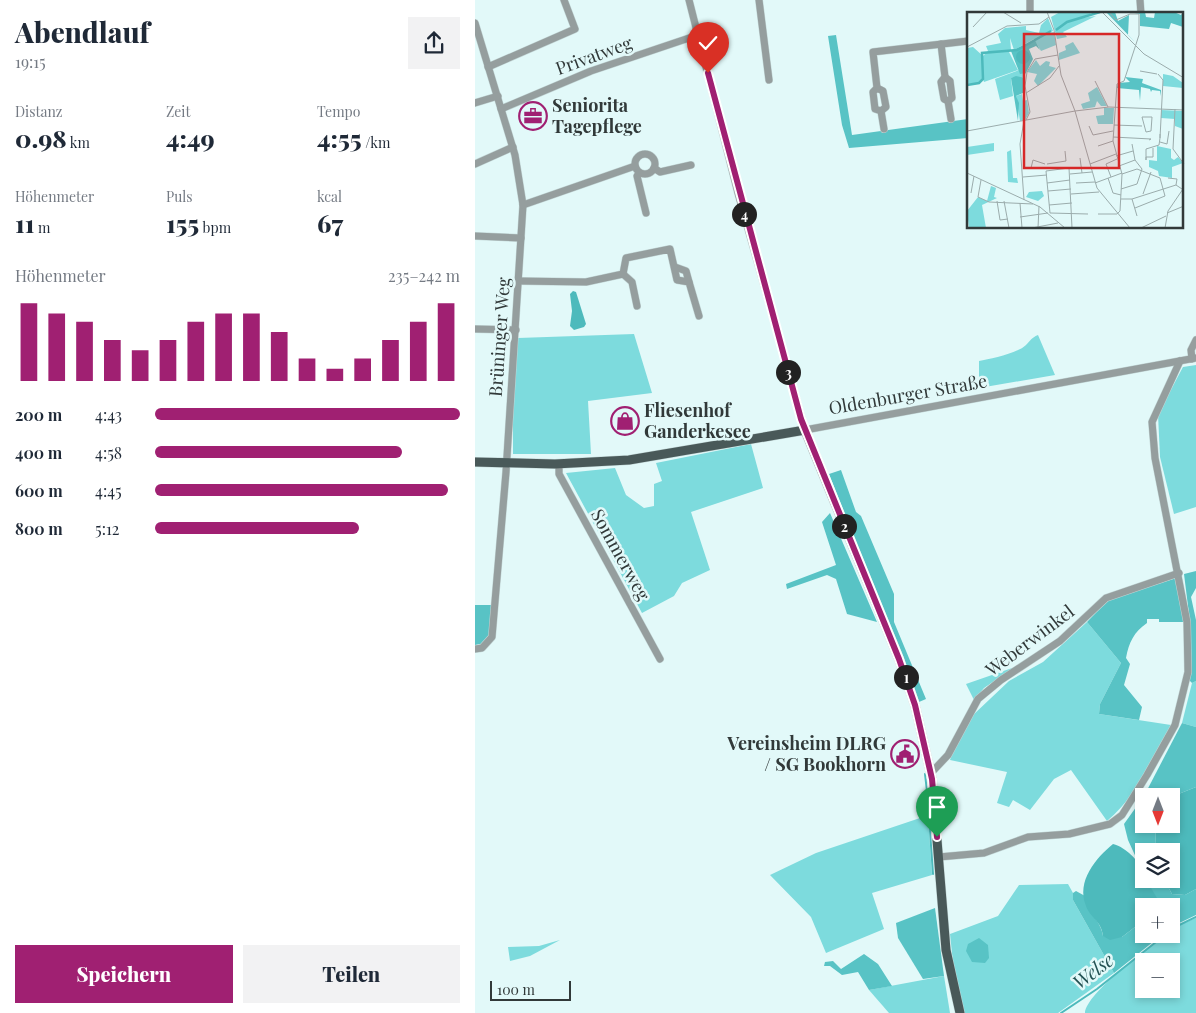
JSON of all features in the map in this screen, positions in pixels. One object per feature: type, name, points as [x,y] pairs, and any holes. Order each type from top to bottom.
[{"type":"main road","name":"Oldenburger Straße","points":[[475,462],[559,464],[629,460],[805,430]]},
{"type":"main road","points":[[805,430],[899,659],[915,705],[931,772],[946,950],[960,1013]]},
{"type":"street","points":[[488,67],[575,29],[564,0]]},
{"type":"street","points":[[689,0],[736,184],[805,430]]},
{"type":"street","points":[[759,0],[769,80]]},
{"type":"street","name":"Brüninger Weg","points":[[475,23],[513,147],[523,205],[516,330],[492,637],[481,648],[475,649]]},
{"type":"street","name":"Privatweg","points":[[501,109],[591,71],[698,35]]},
{"type":"street","points":[[884,129],[881,111],[875,108],[873,92],[877,88],[873,52],[967,41]]},
{"type":"street","points":[[941,44],[945,78],[941,82],[944,100],[948,101],[951,120]]},
{"type":"street","points":[[475,103],[497,96]]},
{"type":"street","points":[[475,164],[513,147]]},
{"type":"street","points":[[639,173],[647,174],[654,168],[654,159],[646,154],[637,157],[635,166],[639,173],[637,176],[646,213]]},
{"type":"street","points":[[654,168],[660,172],[691,165]]},
{"type":"street","points":[[523,205],[635,166]]},
{"type":"street","points":[[475,236],[521,238]]},
{"type":"street","points":[[623,274],[626,258],[670,249],[677,280],[689,282]]},
{"type":"street","points":[[675,267],[686,271],[699,316]]},
{"type":"street","points":[[519,281],[586,282],[623,274]]},
{"type":"street","points":[[623,274],[632,282],[637,306]]},
{"type":"street","points":[[475,329],[516,330]]},
{"type":"street","points":[[1194,358],[1191,350],[1196,340]]},
{"type":"street","name":"Oldenburger Straße","points":[[805,430],[1194,358]]},
{"type":"street","points":[[939,857],[984,853],[1028,837],[1091,830],[1109,824],[1122,815],[1175,725],[1186,689],[1188,672],[1187,622],[1179,572],[1155,458],[1152,422],[1179,361]]},
{"type":"street","name":"Sommerweg","points":[[559,464],[559,474],[660,659]]},
{"type":"street","name":"Weberwinkel","points":[[931,772],[948,755],[978,699],[1001,680],[1060,641],[1106,598],[1179,572]]},
{"type":"shaded area","points":[[836,35],[852,135],[967,119],[967,138],[849,148],[842,125],[828,36]]},
{"type":"shaded area","points":[[573,291],[576,292],[586,324],[584,327],[574,330],[570,326],[572,311],[570,294]]},
{"type":"shaded area","points":[[634,334],[652,393],[588,401],[591,454],[513,454],[513,394],[518,338]]},
{"type":"shaded area","points":[[1038,335],[1055,375],[979,388],[979,361],[1017,351]]},
{"type":"shaded area","points":[[1196,365],[1196,507],[1174,514],[1160,457],[1158,414],[1183,367]]},
{"type":"shaded area","points":[[751,444],[763,488],[691,512],[710,570],[682,583],[674,596],[642,613],[566,473],[615,468],[626,495],[644,508],[654,506],[654,484],[662,481],[656,463]]},
{"type":"shaded area","points":[[841,470],[856,512],[861,516],[894,594],[894,622],[926,699],[919,702],[829,474]]},
{"type":"shaded area","points":[[830,513],[877,622],[847,614],[836,579],[827,575],[787,589],[786,584],[836,565],[822,522]]},
{"type":"shaded area","points":[[1196,571],[1196,588],[1191,597],[1196,620],[1196,681],[1192,683],[1190,681],[1190,622],[1184,574]]},
{"type":"shaded area","points":[[1176,578],[1184,622],[1159,622],[1159,619],[1147,619],[1147,623],[1133,638],[1127,652],[1126,658],[1130,664],[1124,685],[1142,707],[1139,720],[1099,714],[1100,704],[1121,663],[1087,622],[1108,600]]},
{"type":"shaded area","points":[[475,605],[492,605],[489,636],[481,644],[475,645]]},
{"type":"shaded area","points":[[1087,622],[1121,663],[1100,704],[1099,714],[1171,725],[1137,788],[1118,811],[1107,821],[1071,770],[1054,779],[1030,810],[1013,800],[1009,807],[997,803],[1007,772],[950,760],[955,745],[972,716],[1009,681],[1043,662]]},
{"type":"shaded area","points":[[1015,667],[984,688],[974,700],[966,684]]},
{"type":"shaded area","points":[[1196,681],[1196,727],[1182,723],[1192,683]]},
{"type":"shaded area","points":[[1182,723],[1196,727],[1196,787],[1180,793],[1180,788],[1148,788]]},
{"type":"shaded area","points":[[1196,787],[1196,889],[1185,895],[1172,894],[1169,888],[1180,888],[1180,843],[1155,843],[1156,833],[1180,833],[1180,793]]},
{"type":"shaded area","points":[[1135,809],[1135,833],[1156,833],[1155,843],[1135,843],[1135,855],[1128,840],[1124,824]]},
{"type":"shaded area","points":[[923,817],[928,817],[932,875],[872,893],[884,929],[826,953],[811,917],[770,875],[816,853]]},
{"type":"shaded area","points":[[1113,844],[1129,852],[1135,859],[1135,888],[1151,888],[1157,898],[1135,898],[1135,927],[1122,937],[1110,940],[1103,936],[1100,926],[1086,906],[1084,897],[1084,888],[1089,871],[1100,856]]},
{"type":"shaded area","points":[[1068,884],[1073,893],[1073,900],[1114,973],[1058,1013],[964,1013],[954,972],[950,934],[998,916],[1019,885]]},
{"type":"shaded area","points":[[1151,888],[1169,888],[1172,894],[1185,895],[1196,889],[1196,915],[1180,923],[1180,898],[1156,898]]},
{"type":"shaded area","points":[[1076,891],[1085,896],[1088,907],[1102,930],[1103,936],[1122,937],[1135,927],[1135,943],[1152,943],[1139,953],[1135,953],[1135,956],[1114,973],[1073,900],[1073,893]]},
{"type":"shaded area","points":[[935,908],[944,976],[923,979],[898,938],[896,923]]},
{"type":"shaded area","points":[[1196,918],[1196,1013],[1085,1013],[1088,1004],[1107,982],[1135,959],[1135,998],[1180,998],[1180,953],[1143,953],[1156,943],[1180,943],[1180,925]]},
{"type":"shaded area","points":[[979,938],[988,945],[989,958],[985,963],[972,962],[966,951],[968,944]]},
{"type":"shaded area","points":[[560,940],[530,956],[510,961],[508,947],[539,946]]},
{"type":"shaded area","points":[[864,954],[878,964],[892,986],[869,990],[858,972],[842,975],[830,966],[824,966],[825,962],[833,961],[841,969]]},
{"type":"shaded area","points":[[944,976],[950,1013],[889,1013],[869,990]]},
{"type":"waterway","points":[[925,774],[929,809]]},
{"type":"waterway","points":[[929,817],[933,874]]},
{"type":"waterway","name":"Welse","points":[[1180,925],[1196,917]]},
{"type":"waterway","name":"Welse","points":[[1061,1013],[1097,989],[1155,943]]},
{"type":"place","name":"Seniorita Tagepflege","points":[[533,116]]},
{"type":"place","name":"Fliesenhof Ganderkesee","points":[[625,421]]},
{"type":"place","name":"Vereinsheim DLRG / SG Bookhorn","points":[[905,754]]},
{"type":"route","points":[[708,73],[801,419],[809,443],[899,659],[915,705],[932,779],[937,837]]}]
